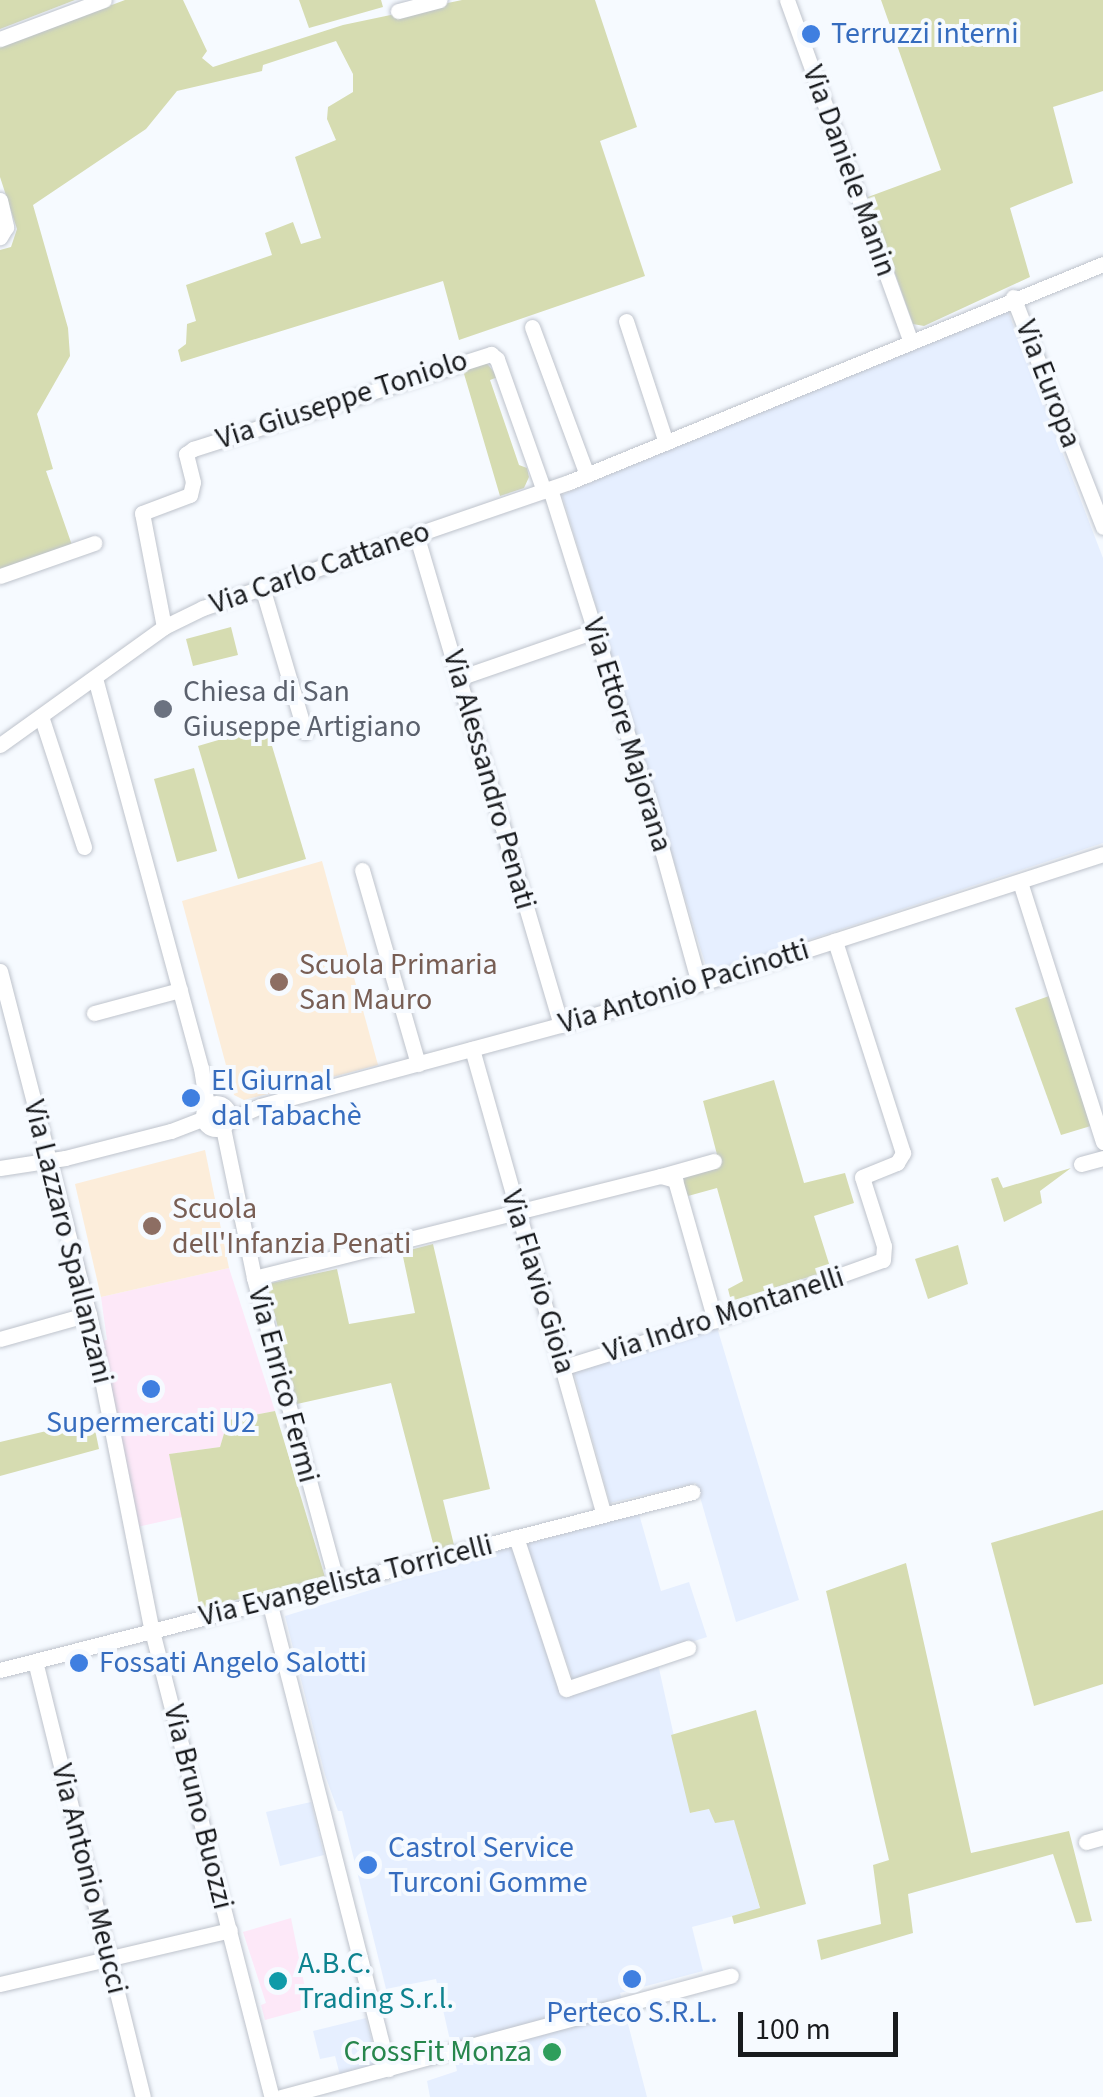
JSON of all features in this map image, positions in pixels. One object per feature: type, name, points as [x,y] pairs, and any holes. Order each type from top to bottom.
[{"type":"street","points":[[0,39],[104,0]]},
{"type":"street","points":[[398,11],[440,0]]},
{"type":"street","name":"Via Daniele Manin","points":[[787,0],[911,342]]},
{"type":"street","points":[[0,200],[6,227],[0,236]]},
{"type":"street","name":"Via Carlo Cattaneo","points":[[0,745],[164,627],[262,587],[587,475],[1013,297],[1103,264]]},
{"type":"street","name":"Via Europa","points":[[1013,297],[1103,528]]},
{"type":"street","points":[[626,321],[666,443]]},
{"type":"street","points":[[532,327],[587,475]]},
{"type":"street","name":"Via Giuseppe Toniolo","points":[[164,627],[142,514],[190,495],[193,482],[186,454],[481,354],[497,359]]},
{"type":"street","name":"Via Ettore Majorana","points":[[497,359],[595,630],[700,983]]},
{"type":"street","name":"Via Alessandro Penati","points":[[416,534],[561,1025]]},
{"type":"street","points":[[0,576],[94,542]]},
{"type":"street","points":[[262,587],[305,732]]},
{"type":"street","points":[[460,678],[595,630]]},
{"type":"street","name":"Via Enrico Fermi","points":[[95,678],[201,1068],[218,1114],[254,1278],[337,1583]]},
{"type":"street","points":[[41,716],[84,846]]},
{"type":"street","name":"Via Antonio Pacinotti","points":[[0,1168],[49,1161],[171,1131],[218,1114],[561,1025],[1103,854]]},
{"type":"street","points":[[362,870],[418,1064]]},
{"type":"street","points":[[1020,882],[1103,1142]]},
{"type":"street","name":"Via Indro Montanelli","points":[[564,1367],[715,1320],[883,1260],[884,1246],[862,1178],[902,1160],[890,1110],[834,941]]},
{"type":"street","name":"Via Lazzaro Spallanzani","points":[[0,971],[89,1314],[129,1516]]},
{"type":"street","points":[[94,1013],[180,990]]},
{"type":"street","name":"Via Flavio Gioia","points":[[472,1049],[604,1514]]},
{"type":"street","points":[[1081,1164],[1103,1158]]},
{"type":"street","points":[[254,1278],[714,1161]]},
{"type":"street","points":[[661,1176],[675,1180],[715,1320]]},
{"type":"street","points":[[0,1340],[89,1314]]},
{"type":"street","name":"Via Evangelista Torricelli","points":[[0,1670],[693,1492]]},
{"type":"street","name":"Via Bruno Buozzi","points":[[129,1516],[152,1631],[272,2097]]},
{"type":"street","points":[[516,1537],[566,1689],[688,1648]]},
{"type":"street","points":[[269,1601],[388,2070]]},
{"type":"street","name":"Via Antonio Meucci","points":[[34,1662],[143,2097]]},
{"type":"street","points":[[1086,1842],[1103,1837]]},
{"type":"street","points":[[0,1984],[230,1930]]},
{"type":"street","points":[[281,2097],[347,2089],[388,2070],[730,1976]]},
{"type":"shaded area","points":[[1006,306],[1103,558],[1103,843],[708,973],[562,495]]},
{"type":"shaded area","name":"Scuola Primaria San Mauro","points":[[322,861],[378,1065],[244,1100],[234,1095],[182,901]]},
{"type":"shaded area","name":"Scuola dell'Infanzia Penati","points":[[205,1150],[229,1268],[101,1297],[75,1184]]},
{"type":"shaded area","points":[[229,1268],[275,1411],[228,1420],[220,1447],[169,1454],[182,1517],[137,1527],[101,1341],[107,1340],[101,1297]]},
{"type":"shaded area","points":[[716,1324],[799,1600],[736,1622],[696,1483],[610,1503],[573,1369]]},
{"type":"shaded area","points":[[639,1514],[661,1591],[689,1582],[707,1637],[573,1680],[526,1544]]},
{"type":"shaded area","points":[[512,1547],[561,1695],[658,1664],[691,1813],[709,1809],[734,1819],[760,1909],[692,1927],[703,1971],[620,1993],[647,2097],[430,2097],[427,2081],[457,2071],[436,1979],[386,1989],[342,1811],[338,1811],[325,1775],[285,1616]]},
{"type":"shaded area","points":[[311,1802],[324,1855],[280,1866],[266,1812]]},
{"type":"shaded area","points":[[291,1918],[309,2008],[265,2020],[261,2005],[266,2003],[243,1932]]},
{"type":"shaded area","points":[[366,2018],[378,2065],[340,2075],[335,2056],[320,2059],[313,2031]]},
{"type":"green space","points":[[0,0],[75,0],[0,29]]},
{"type":"green space","points":[[125,0],[183,0],[207,51],[202,58],[213,67],[343,25],[462,0],[595,0],[637,127],[600,141],[645,276],[459,340],[443,281],[181,362],[178,350],[186,344],[187,324],[196,321],[186,285],[272,255],[265,233],[293,222],[301,244],[321,238],[295,157],[336,140],[327,119],[328,107],[353,92],[353,74],[336,41],[263,65],[262,71],[177,91],[146,129],[33,205],[68,328],[70,356],[37,414],[53,469],[46,471],[73,548],[0,571],[0,250],[11,247],[17,229],[0,177],[0,47]]},
{"type":"green space","points":[[299,0],[381,0],[383,7],[309,28]]},
{"type":"green space","points":[[881,0],[1103,0],[1103,91],[1053,107],[1073,183],[1010,208],[1030,277],[924,326],[913,324],[868,197],[941,170]]},
{"type":"green space","points":[[485,361],[498,377],[490,380],[519,465],[527,468],[529,477],[524,488],[500,496],[462,367]]},
{"type":"green space","points":[[231,627],[238,655],[193,666],[186,639]]},
{"type":"green space","points":[[266,726],[306,859],[238,879],[198,746]]},
{"type":"green space","points":[[194,768],[217,851],[177,862],[154,779]]},
{"type":"green space","points":[[1052,995],[1094,1125],[1061,1135],[1015,1008]]},
{"type":"green space","points":[[774,1080],[804,1183],[845,1173],[854,1203],[814,1216],[831,1270],[731,1301],[728,1289],[743,1281],[717,1188],[688,1196],[681,1178],[720,1166],[703,1101]]},
{"type":"green space","points":[[1071,1168],[1040,1191],[1042,1203],[1004,1222],[991,1179],[998,1177],[1003,1188]]},
{"type":"green space","points":[[433,1244],[490,1489],[443,1500],[454,1545],[435,1551],[391,1383],[297,1404],[267,1284],[337,1269],[349,1324],[415,1313],[402,1252]]},
{"type":"green space","points":[[958,1245],[968,1284],[928,1299],[915,1259]]},
{"type":"green space","points":[[275,1411],[325,1577],[200,1609],[169,1454],[220,1447],[228,1420]]},
{"type":"green space","points":[[93,1420],[99,1449],[0,1476],[0,1442]]},
{"type":"green space","points":[[1103,1510],[1103,1684],[1034,1706],[991,1543]]},
{"type":"green space","points":[[906,1563],[971,1853],[1069,1831],[1092,1921],[1076,1923],[1053,1854],[908,1894],[913,1933],[821,1960],[817,1940],[881,1924],[873,1865],[889,1860],[826,1591]]},
{"type":"green space","points":[[756,1710],[806,1904],[734,1924],[732,1916],[760,1908],[734,1820],[715,1823],[709,1809],[690,1813],[671,1735]]},
{"type":"place","name":"Terruzzi interni","points":[[811,34]]},
{"type":"place","name":"Chiesa di San Giuseppe Artigiano","points":[[163,709]]},
{"type":"place","name":"Scuola Primaria San Mauro","points":[[279,982]]},
{"type":"place","name":"El Giurnal dal Tabachè","points":[[191,1098]]},
{"type":"place","name":"Scuola dell'Infanzia Penati","points":[[152,1226]]},
{"type":"place","name":"Supermercati U2","points":[[151,1389]]},
{"type":"place","name":"Fossati Angelo Salotti","points":[[79,1663]]},
{"type":"place","name":"Castrol Service Turconi Gomme","points":[[368,1865]]},
{"type":"place","name":"Perteco S.R.L.","points":[[632,1979]]},
{"type":"place","name":"A.B.C. Trading S.r.l.","points":[[278,1981]]},
{"type":"place","name":"CrossFit Monza","points":[[552,2052]]}]
